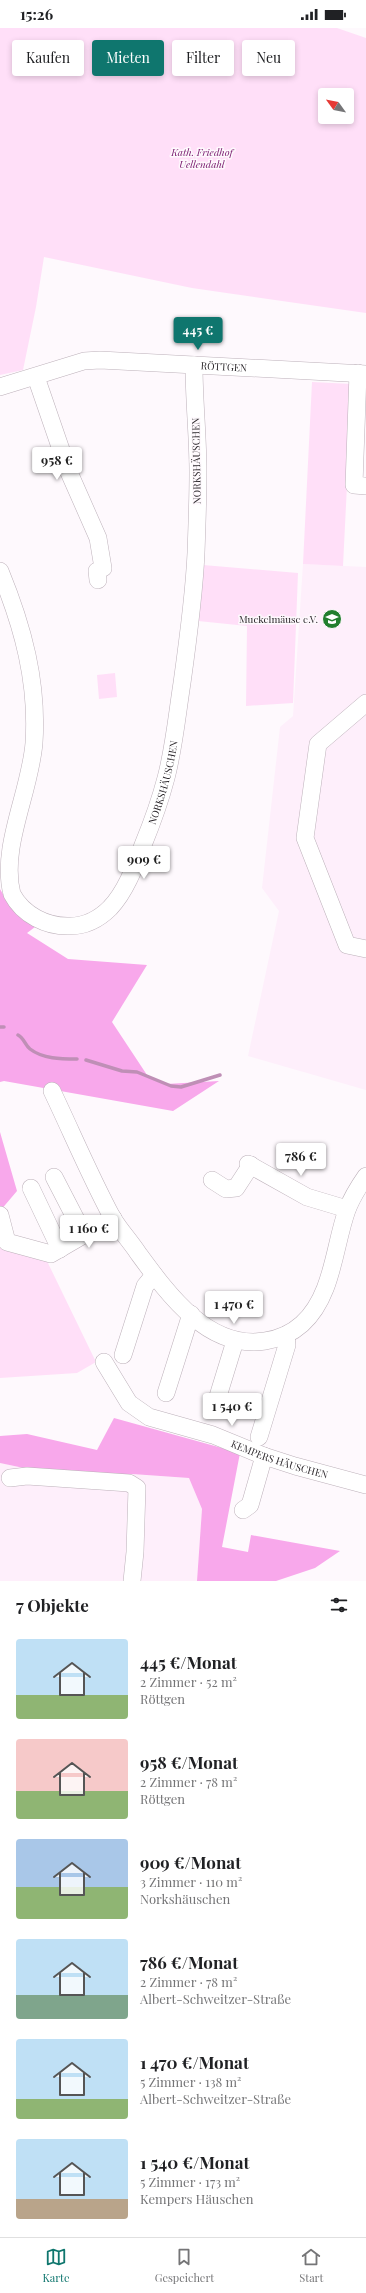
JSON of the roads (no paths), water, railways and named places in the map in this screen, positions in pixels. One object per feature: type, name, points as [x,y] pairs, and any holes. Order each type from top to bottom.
[{"type":"street","name":"RÖTTGEN","points":[[0,387],[84,361],[92,360],[362,374]]},
{"type":"street","name":"NORKSHÄUSCHEN","points":[[0,571],[23,632],[31,676],[34,718],[34,745],[28,777],[6,837],[3,859],[6,882],[13,897],[24,910],[37,919],[58,927],[81,926],[96,920],[111,907],[121,893],[136,864],[154,818],[170,761],[192,618],[196,555],[198,470],[194,365]]},
{"type":"street","points":[[362,374],[361,440],[354,485],[366,486]]},
{"type":"street","points":[[36,377],[68,470],[98,538],[103,568],[97,571],[98,580]]},
{"type":"street","points":[[366,703],[318,744],[306,838],[347,946],[366,949]]},
{"type":"street","points":[[52,1092],[113,1218],[154,1275],[201,1324],[218,1334],[235,1341],[250,1343],[269,1340],[286,1334],[302,1324],[314,1310],[324,1292],[347,1209],[356,1190],[366,1176]]},
{"type":"street","points":[[212,1180],[226,1189],[236,1188],[249,1165],[307,1198],[347,1209]]},
{"type":"street","points":[[54,1177],[84,1235]]},
{"type":"street","points":[[31,1188],[56,1251]]},
{"type":"street","points":[[0,1215],[7,1242],[56,1251],[113,1218]]},
{"type":"street","points":[[123,1355],[145,1286],[154,1275]]},
{"type":"street","points":[[166,1393],[190,1314]]},
{"type":"street","points":[[259,1438],[287,1345],[286,1334]]},
{"type":"street","points":[[215,1406],[235,1341]]},
{"type":"street","name":"KEMPERS HÄUSCHEN","points":[[104,1362],[129,1403],[138,1411],[149,1417],[213,1435],[264,1456],[366,1485]]},
{"type":"street","points":[[243,1510],[250,1505],[264,1456]]},
{"type":"street","points":[[10,1478],[27,1476],[130,1483],[137,1488],[135,1552],[132,1581]]},
{"type":"waterway","points":[[18,1035],[30,1049],[41,1055],[46,1057],[77,1059]]},
{"type":"waterway","points":[[86,1060],[122,1071],[137,1072],[171,1086],[181,1087],[220,1075]]},
{"type":"place","name":"Muckelmäuse e.V.","points":[[332,619]]},
{"type":"park label","name":"Kath. Friedhof Uellendahl","points":[[202,158]]}]
